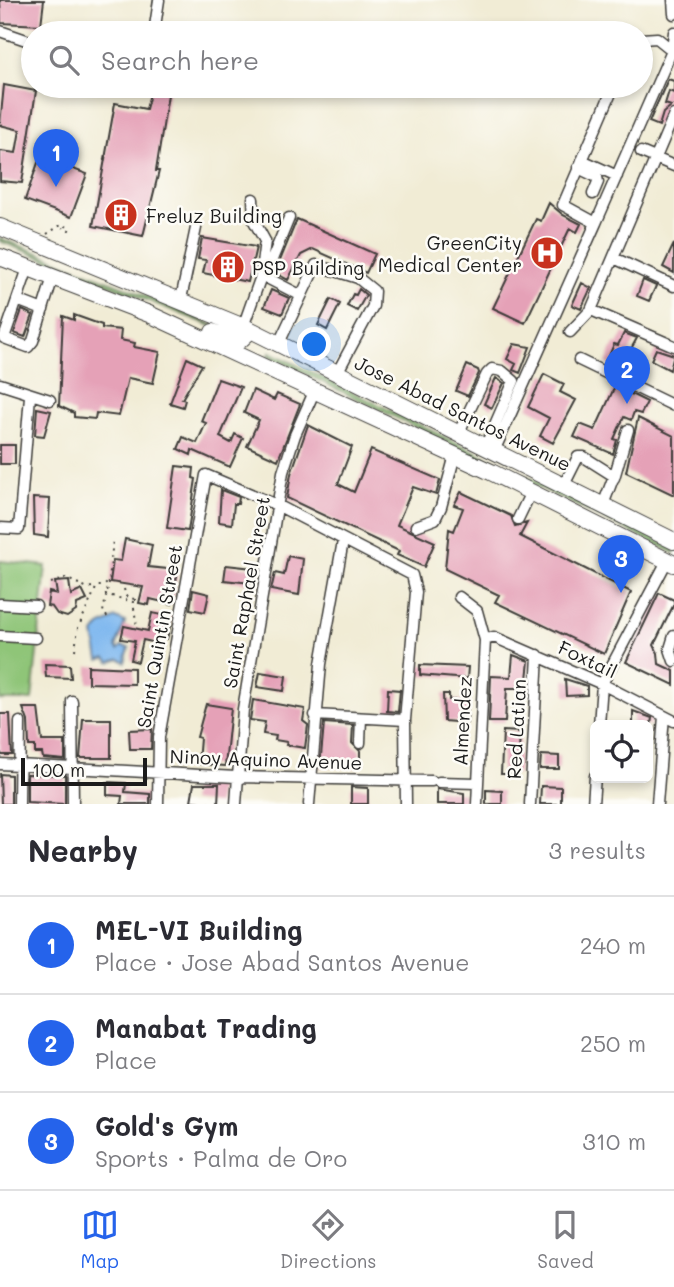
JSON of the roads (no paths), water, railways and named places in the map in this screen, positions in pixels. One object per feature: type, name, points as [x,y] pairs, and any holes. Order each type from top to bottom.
[{"type":"highway","name":"Jose Abad Santos Avenue","points":[[0,227],[247,328],[336,375],[490,447],[674,541]]},
{"type":"highway","points":[[0,257],[256,363],[531,492],[670,562]]},
{"type":"highway","points":[[193,335],[212,332],[239,341],[247,328]]},
{"type":"highway","points":[[256,363],[269,349],[290,356],[295,351]]},
{"type":"street","points":[[156,21],[159,0]]},
{"type":"street","points":[[673,0],[674,15]]},
{"type":"street","points":[[0,31],[21,38]]},
{"type":"street","points":[[653,94],[672,50],[674,32]]},
{"type":"street","points":[[653,38],[657,38],[672,50]]},
{"type":"street","points":[[596,223],[563,205],[609,98]]},
{"type":"street","points":[[490,447],[596,223],[651,98]]},
{"type":"street","points":[[570,332],[591,310],[674,116]]},
{"type":"street","points":[[641,152],[674,166]]},
{"type":"street","points":[[580,164],[617,176]]},
{"type":"street","points":[[580,164],[597,177],[598,182],[593,194]]},
{"type":"street","points":[[247,328],[260,279],[265,241],[254,221],[253,199]]},
{"type":"street","points":[[289,218],[266,274],[267,278],[300,295]]},
{"type":"street","points":[[181,299],[196,228]]},
{"type":"street","points":[[614,258],[674,286]]},
{"type":"street","points":[[279,343],[300,295],[318,264],[358,278],[374,291],[373,306],[336,375]]},
{"type":"street","points":[[28,268],[4,338],[31,346],[53,277]]},
{"type":"street","points":[[17,300],[43,310]]},
{"type":"street","points":[[591,310],[674,346]]},
{"type":"street","points":[[579,360],[674,406]]},
{"type":"street","points":[[458,432],[492,369],[513,377],[517,387]]},
{"type":"street","points":[[0,384],[30,396],[50,400]]},
{"type":"street","name":"Saint Raphael Street","points":[[236,804],[243,709],[287,457],[314,391]]},
{"type":"street","points":[[0,528],[19,529],[30,396]]},
{"type":"street","points":[[603,505],[628,430]]},
{"type":"street","points":[[416,526],[435,519],[441,507],[454,455]]},
{"type":"street","points":[[564,485],[580,456],[611,472],[614,478]]},
{"type":"street","name":"Saint Quintin Street","points":[[158,804],[159,737],[206,475],[279,506]]},
{"type":"street","points":[[518,519],[531,492]]},
{"type":"street","points":[[279,506],[412,575],[416,592],[405,720],[406,804]]},
{"type":"street","points":[[309,804],[315,715],[343,541]]},
{"type":"street","points":[[599,720],[602,684],[670,562]]},
{"type":"street","points":[[459,597],[477,611],[485,640]]},
{"type":"street","points":[[0,604],[36,606]]},
{"type":"street","points":[[0,636],[36,638]]},
{"type":"street","points":[[674,636],[670,649],[674,661]]},
{"type":"street","name":"Foxtail","points":[[485,640],[494,637],[538,655],[669,719]]},
{"type":"street","name":"Almendez","points":[[477,804],[485,640]]},
{"type":"street","name":"Red Latian","points":[[530,804],[538,655]]},
{"type":"street","points":[[72,701],[73,804]]},
{"type":"street","points":[[315,715],[405,720]]},
{"type":"street","points":[[360,743],[361,718]]},
{"type":"street","points":[[657,804],[669,719]]},
{"type":"street","points":[[19,804],[20,722]]},
{"type":"street","name":"Ninoy Aquino Avenue","points":[[0,764],[236,777],[477,783]]},
{"type":"street","points":[[593,804],[594,783]]},
{"type":"water","points":[[116,618],[125,622],[116,647],[118,650],[122,646],[129,648],[125,662],[120,659],[110,662],[106,658],[99,660],[94,634],[100,626]]},
{"type":"place","name":"MEL-VI Building","points":[[56,187]]},
{"type":"place","name":"Freluz Building","points":[[121,215]]},
{"type":"place","name":"GreenCity Medical Center","points":[[547,253]]},
{"type":"place","name":"PSP Building","points":[[228,267]]},
{"type":"place","name":"Manabat Trading","points":[[627,404]]},
{"type":"place","name":"Gold's Gym","points":[[621,593]]}]
